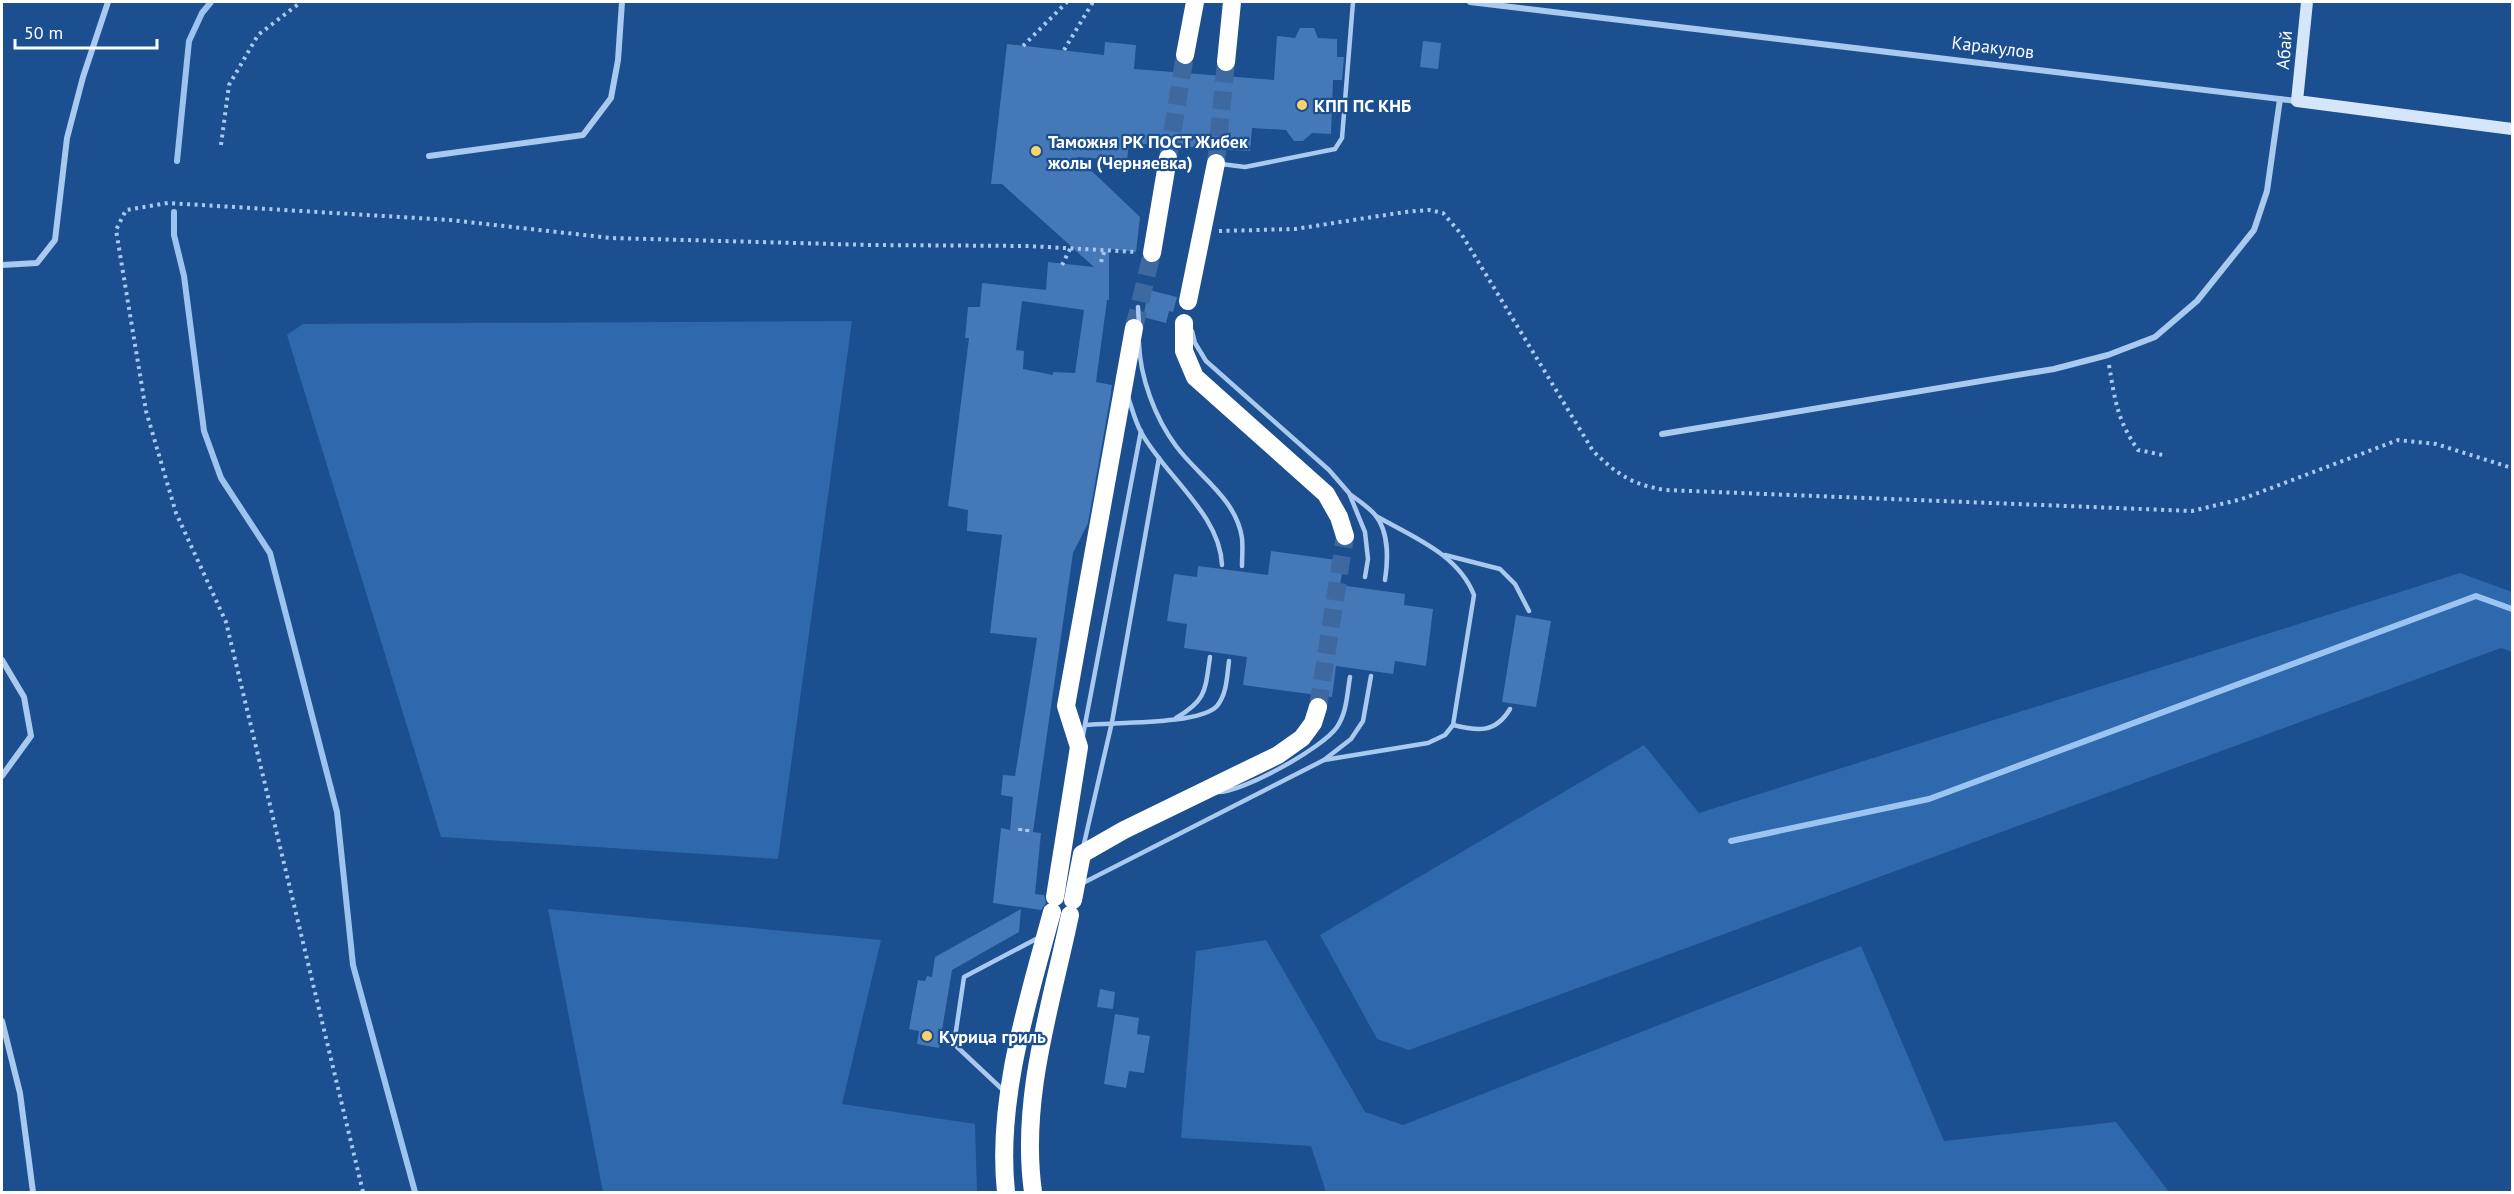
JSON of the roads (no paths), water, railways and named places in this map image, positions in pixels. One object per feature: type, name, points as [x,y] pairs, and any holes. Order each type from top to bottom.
[{"type":"highway","points":[[1185,55],[1195,2]]},
{"type":"highway","points":[[1226,62],[1232,2]]},
{"type":"highway","points":[[1152,253],[1168,158]]},
{"type":"highway","points":[[1188,301],[1216,163]]},
{"type":"highway","points":[[1187,322],[1184,351],[1195,377],[1326,494],[1339,517],[1345,536]]},
{"type":"highway","points":[[1006,1192],[1004,1173],[1008,1095],[1053,904],[1079,747],[1066,706],[1134,328]]},
{"type":"highway","points":[[1033,1192],[1031,1118],[1038,1056],[1082,854],[1124,830],[1278,755],[1302,738],[1313,723],[1318,707]]},
{"type":"main road","name":"Абай","points":[[2297,101],[2307,2]]},
{"type":"main road","name":"Каракулов","points":[[2297,101],[2512,129]]},
{"type":"street","points":[[2,264],[37,263],[55,240],[67,138],[83,77],[108,2]]},
{"type":"street","points":[[429,156],[583,135],[610,98],[618,60],[622,2]]},
{"type":"street","name":"Каракулов","points":[[1470,2],[2297,101]]},
{"type":"street","points":[[1662,434],[2054,369],[2108,355],[2155,337],[2197,301],[2254,230],[2267,191],[2280,99]]},
{"type":"street","points":[[2,660],[24,697],[31,736],[2,776]]},
{"type":"street","points":[[2,1021],[20,1093],[33,1192]]},
{"type":"lane","points":[[1216,163],[1245,167],[1335,149],[1342,138],[1353,2]]},
{"type":"lane","points":[[1138,307],[1140,351],[1148,390],[1176,445],[1231,508],[1242,538],[1242,566]]},
{"type":"lane","points":[[1187,322],[1195,343],[1206,361],[1329,470],[1349,493],[1376,516],[1443,554],[1500,569],[1515,584],[1529,610]]},
{"type":"lane","points":[[1124,386],[1141,431],[1210,524],[1221,549],[1222,566]]},
{"type":"lane","points":[[1079,747],[1141,431]]},
{"type":"lane","points":[[1082,854],[1112,722],[1159,458]]},
{"type":"lane","points":[[1349,493],[1365,532],[1368,559],[1365,577]]},
{"type":"lane","points":[[1376,516],[1384,534],[1388,564],[1385,580]]},
{"type":"lane","points":[[1324,760],[1428,743],[1445,735],[1453,725],[1474,596],[1468,579],[1443,554]]},
{"type":"lane","points":[[1172,720],[1195,707],[1202,697],[1210,657]]},
{"type":"lane","points":[[1085,725],[1172,720],[1204,715],[1216,707],[1224,695],[1229,662]]},
{"type":"lane","points":[[1073,900],[1324,760],[1351,740],[1363,721],[1371,676]]},
{"type":"lane","points":[[1203,792],[1226,793],[1250,783],[1319,746],[1337,727],[1345,710],[1350,677]]},
{"type":"lane","points":[[1453,725],[1477,731],[1504,719],[1510,710]]},
{"type":"lane","points":[[1008,1095],[954,1044],[964,977],[1046,934]]},
{"type":"waterway","points":[[177,161],[189,41],[202,13],[211,2]]},
{"type":"waterway","points":[[174,212],[174,235],[184,276],[204,431],[221,478],[270,553],[337,812],[353,965],[415,1192]]},
{"type":"waterway","points":[[1731,841],[1929,799],[2476,596],[2512,609]]},
{"type":"tunnel","points":[[1168,158],[1185,55]]},
{"type":"tunnel","points":[[1216,163],[1226,62]]},
{"type":"tunnel","points":[[1134,328],[1152,253]]},
{"type":"tunnel","points":[[1318,707],[1345,536]]},
{"type":"place","name":"КПП ПС КНБ","points":[[1302,105]]},
{"type":"place","name":"Таможня РК ПОСТ Жибек жолы (Черняевка)","points":[[1036,151]]},
{"type":"place","name":"Курица гриль","points":[[927,1036]]}]
